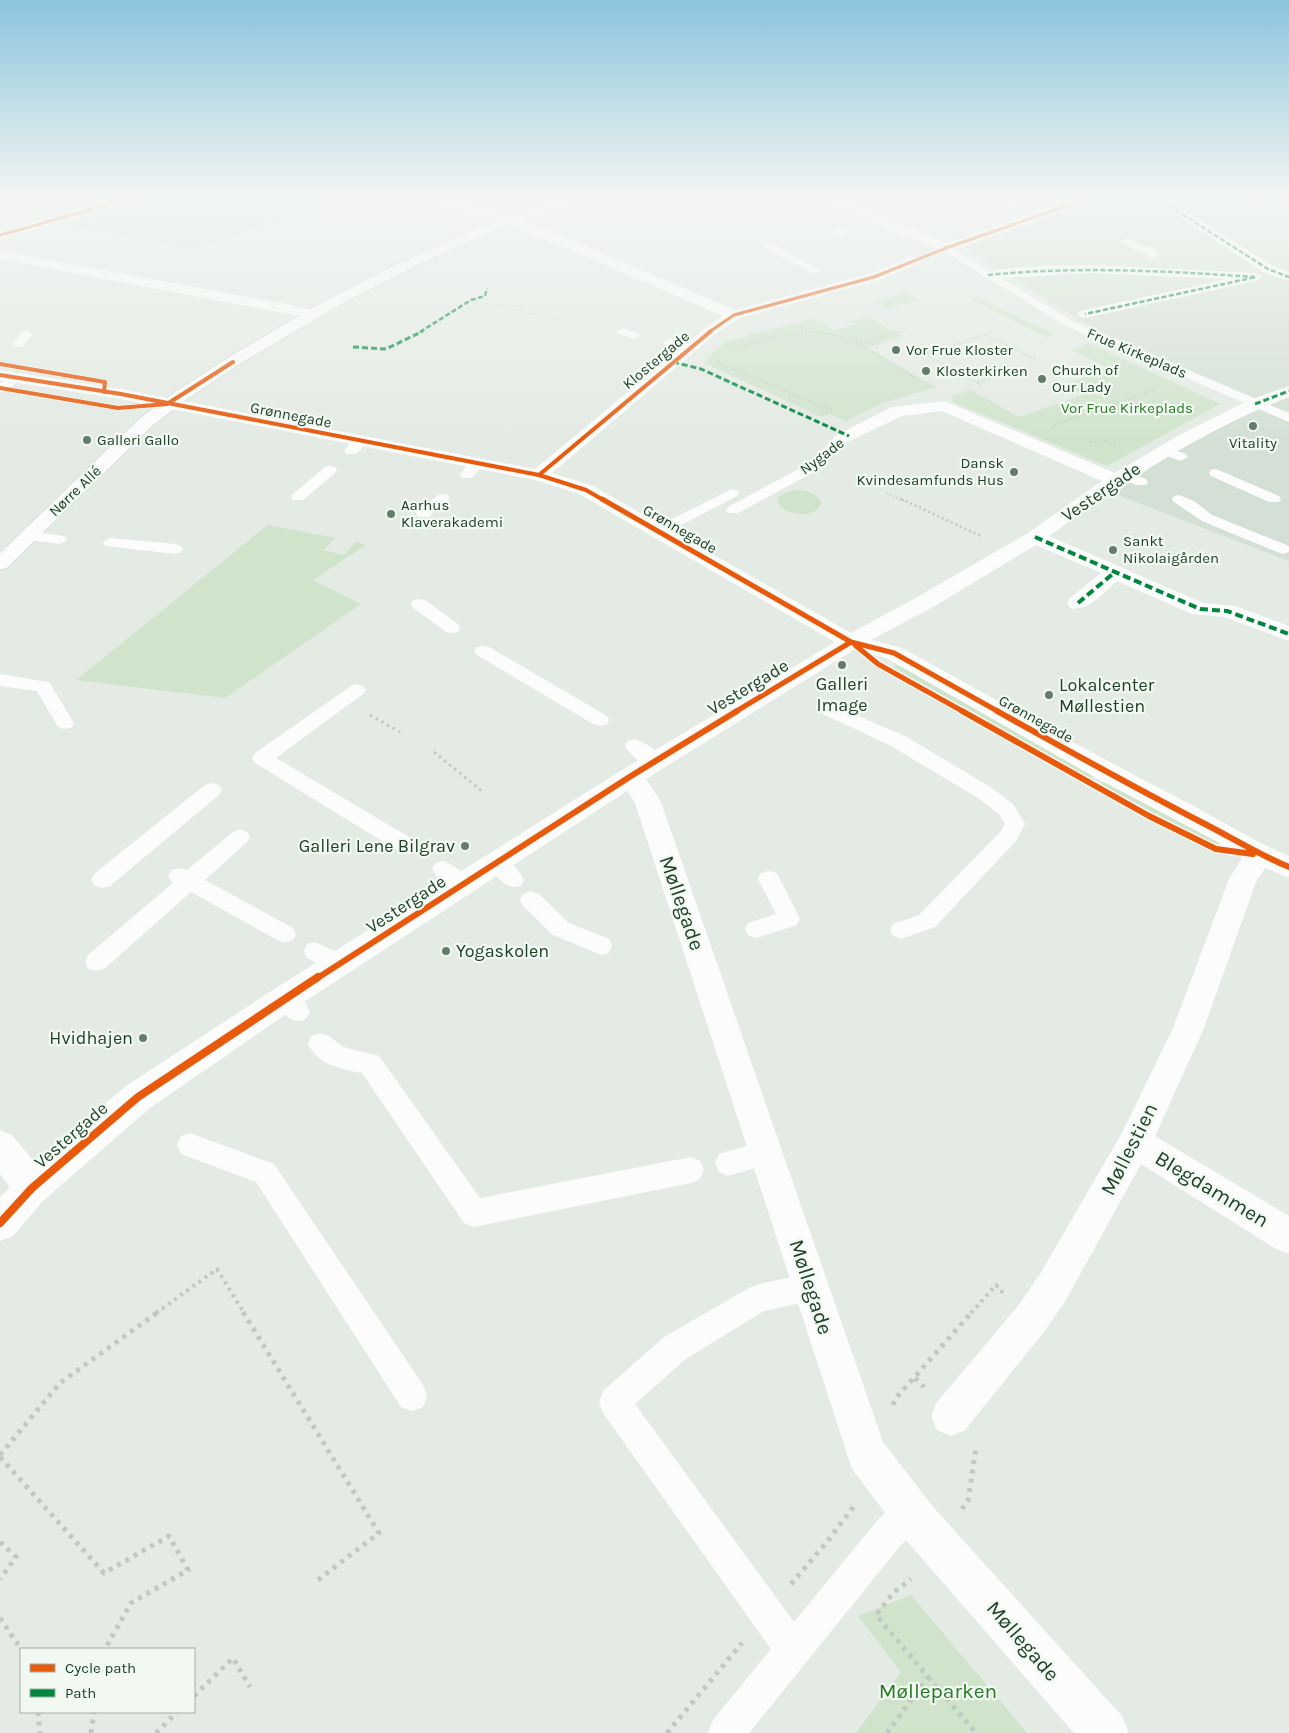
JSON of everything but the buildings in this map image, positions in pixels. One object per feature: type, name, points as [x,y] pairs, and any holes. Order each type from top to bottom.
[{"type":"street","points":[[129,279],[310,314]]},
{"type":"street","name":"Nørre Allé","points":[[0,564],[167,404],[310,314],[381,279]]},
{"type":"street","points":[[650,279],[734,315]]},
{"type":"street","name":"Klostergade","points":[[539,474],[691,347],[734,315],[838,284],[869,279]]},
{"type":"street","points":[[1085,314],[1247,279]]},
{"type":"street","name":"Grønnegade","points":[[0,374],[167,404],[356,446],[473,469],[539,474],[586,490],[851,642],[894,653],[1105,772],[1226,834],[1274,861]]},
{"type":"street","name":"Vestergade","points":[[0,1223],[32,1188],[148,1101],[292,1005],[327,958],[452,877],[505,871],[643,769],[789,686],[851,642],[927,601],[1127,479],[1173,454],[1255,404],[1289,391]]},
{"type":"street","name":"Nygade","points":[[841,440],[898,411],[944,406],[1019,438]]},
{"type":"street","points":[[1019,438],[1127,479]]},
{"type":"street","points":[[1035,536],[1195,607],[1227,610],[1289,634]]},
{"type":"street","points":[[1078,603],[1116,572]]},
{"type":"street","name":"Møllegade","points":[[643,769],[648,802],[704,943],[766,1153],[867,1454],[924,1527],[1104,1733]]},
{"type":"street","name":"Møllestien","points":[[951,1416],[1030,1319],[1053,1287],[1135,1142],[1188,1028],[1243,879],[1274,861]]},
{"type":"street","name":"Blegdammen","points":[[1135,1142],[1289,1236]]},
{"type":"street","points":[[0,1146],[32,1188]]},
{"type":"lane","name":"Frue Kirkeplads","points":[[994,279],[1070,324],[1289,418]]},
{"type":"lane","points":[[18,344],[28,334]]},
{"type":"lane","points":[[670,342],[691,347]]},
{"type":"lane","points":[[0,389],[18,378]]},
{"type":"lane","name":"Nygade","points":[[733,510],[811,468],[841,440]]},
{"type":"lane","points":[[298,497],[330,470]]},
{"type":"lane","points":[[1216,473],[1274,499]]},
{"type":"lane","points":[[658,531],[732,493]]},
{"type":"lane","points":[[423,514],[443,498]]},
{"type":"lane","points":[[1179,499],[1207,518],[1283,549]]},
{"type":"lane","points":[[28,536],[59,539]]},
{"type":"lane","points":[[111,543],[175,548]]},
{"type":"lane","points":[[418,604],[452,628]]},
{"type":"lane","points":[[483,650],[600,720]]},
{"type":"lane","points":[[0,680],[43,686],[65,723]]},
{"type":"lane","points":[[357,690],[262,758],[407,846]]},
{"type":"lane","points":[[830,710],[898,741],[985,793],[1006,809],[1015,824],[1009,836],[927,921],[901,930]]},
{"type":"lane","points":[[635,746],[643,769]]},
{"type":"lane","points":[[102,880],[143,856],[212,790]]},
{"type":"lane","points":[[96,962],[184,878],[240,837]]},
{"type":"lane","points":[[184,878],[285,934]]},
{"type":"lane","points":[[756,929],[789,919],[769,879]]},
{"type":"lane","points":[[531,900],[561,930],[601,946]]},
{"type":"lane","points":[[320,1044],[337,1057],[370,1064],[474,1214],[691,1170]]},
{"type":"lane","points":[[190,1145],[264,1173],[412,1396]]},
{"type":"lane","points":[[728,1163],[766,1153]]},
{"type":"lane","points":[[792,1650],[614,1402],[675,1348],[759,1298],[811,1287]]},
{"type":"lane","points":[[726,1733],[888,1534],[924,1527]]},
{"type":"path","points":[[471,300],[564,321]]},
{"type":"path","points":[[856,344],[898,333],[910,326]]},
{"type":"path","points":[[917,356],[994,332]]},
{"type":"path","points":[[728,353],[734,349],[792,334],[826,333],[856,344],[923,383]]},
{"type":"path","points":[[987,334],[1035,359]]},
{"type":"path","points":[[940,344],[945,347]]},
{"type":"path","points":[[924,353],[983,386]]},
{"type":"path","points":[[722,358],[717,363],[834,411]]},
{"type":"path","points":[[977,383],[1016,370]]},
{"type":"path","points":[[1019,438],[1192,377]]},
{"type":"path","points":[[887,492],[1011,551]]},
{"type":"path","points":[[434,752],[484,793]]},
{"type":"path","points":[[106,1648],[131,1603],[188,1570],[169,1536],[104,1573],[0,1456],[60,1383],[217,1269],[379,1533],[314,1583]]},
{"type":"path","points":[[867,1454],[896,1398],[996,1285]]},
{"type":"path","points":[[924,1527],[968,1501],[977,1444],[951,1416]]},
{"type":"path","points":[[0,1542],[16,1557],[0,1579]]},
{"type":"path","points":[[909,1582],[894,1592],[876,1615],[976,1733]]},
{"type":"path","points":[[0,1618],[20,1648]]},
{"type":"path","points":[[195,1695],[233,1658],[250,1688]]},
{"type":"path","points":[[887,1733],[928,1676]]},
{"type":"path","points":[[38,1713],[40,1733]]},
{"type":"path","points":[[91,1733],[94,1713]]},
{"type":"path","points":[[156,1733],[177,1713]]},
{"type":"shaded area","points":[[1014,279],[1289,279],[1289,561],[1115,494],[1161,460],[1266,403],[1091,327]]},
{"type":"green space","points":[[1059,281],[1076,291],[1054,295],[1037,285]]},
{"type":"green space","points":[[906,293],[919,300],[886,308],[874,302]]},
{"type":"green space","points":[[978,298],[1054,334],[1047,337],[972,300]]},
{"type":"green space","points":[[867,317],[904,336],[867,348],[936,387],[883,403],[846,421],[829,414],[822,417],[704,363],[725,342],[813,318],[835,330],[856,324],[851,321]]},
{"type":"green space","name":"Vor Frue Kirkeplads","points":[[1089,343],[1220,404],[1107,466],[953,402],[952,396],[971,390],[1019,417],[1083,395],[1064,384],[1109,369],[1071,350]]},
{"type":"green space","points":[[799,490],[815,495],[822,503],[813,512],[799,514],[786,510],[777,501],[783,493]]},
{"type":"green space","points":[[268,525],[335,538],[323,550],[344,555],[355,542],[366,545],[313,580],[361,604],[225,698],[76,680]]},
{"type":"green space","points":[[898,664],[1095,775],[1091,779],[893,667]]},
{"type":"green space","points":[[1104,781],[1222,844],[1213,843],[1100,785]]},
{"type":"green space","name":"Mølleparken","points":[[911,1595],[1027,1733],[856,1733],[901,1672],[858,1616]]},
{"type":"marked path","points":[[1085,314],[1247,279]]},
{"type":"marked path","points":[[353,347],[386,349],[425,330],[471,300],[485,296],[487,288]]},
{"type":"marked path","points":[[673,362],[701,369],[849,436]]},
{"type":"marked path","points":[[1255,404],[1289,391]]},
{"type":"marked path","points":[[1035,537],[1200,609],[1227,611],[1289,634]]},
{"type":"marked path","points":[[1078,603],[1115,572]]},
{"type":"cycle path","points":[[539,475],[709,332],[734,315],[867,279]]},
{"type":"cycle path","points":[[0,388],[118,408],[167,404],[233,362]]},
{"type":"cycle path","points":[[0,364],[105,382],[104,392]]},
{"type":"cycle path","points":[[0,375],[121,394],[539,475],[586,490],[851,642],[894,653],[1105,772],[1225,834],[1259,855],[1289,867]]},
{"type":"cycle path","points":[[0,1223],[32,1188],[138,1097],[287,997],[631,776],[851,642]]},
{"type":"cycle path","points":[[855,645],[878,664],[1149,816],[1216,849],[1253,854]]},
{"type":"place","name":"Vor Frue Kloster","points":[[896,350]]},
{"type":"place","name":"Klosterkirken","points":[[926,371]]},
{"type":"place","name":"Church of Our Lady","points":[[1042,379]]},
{"type":"place","name":"Vitality","points":[[1253,426]]},
{"type":"place","name":"Galleri Gallo","points":[[87,440]]},
{"type":"place","name":"Dansk Kvindesamfunds Hus","points":[[1014,472]]},
{"type":"place","name":"Aarhus Klaverakademi","points":[[391,514]]},
{"type":"place","name":"Sankt Nikolaigården","points":[[1113,550]]},
{"type":"place","name":"Galleri Image","points":[[842,665]]},
{"type":"place","name":"Lokalcenter Møllestien","points":[[1049,695]]},
{"type":"place","name":"Galleri Lene Bilgrav","points":[[465,846]]},
{"type":"place","name":"Yogaskolen","points":[[446,951]]},
{"type":"place","name":"Hvidhajen","points":[[143,1038]]}]
